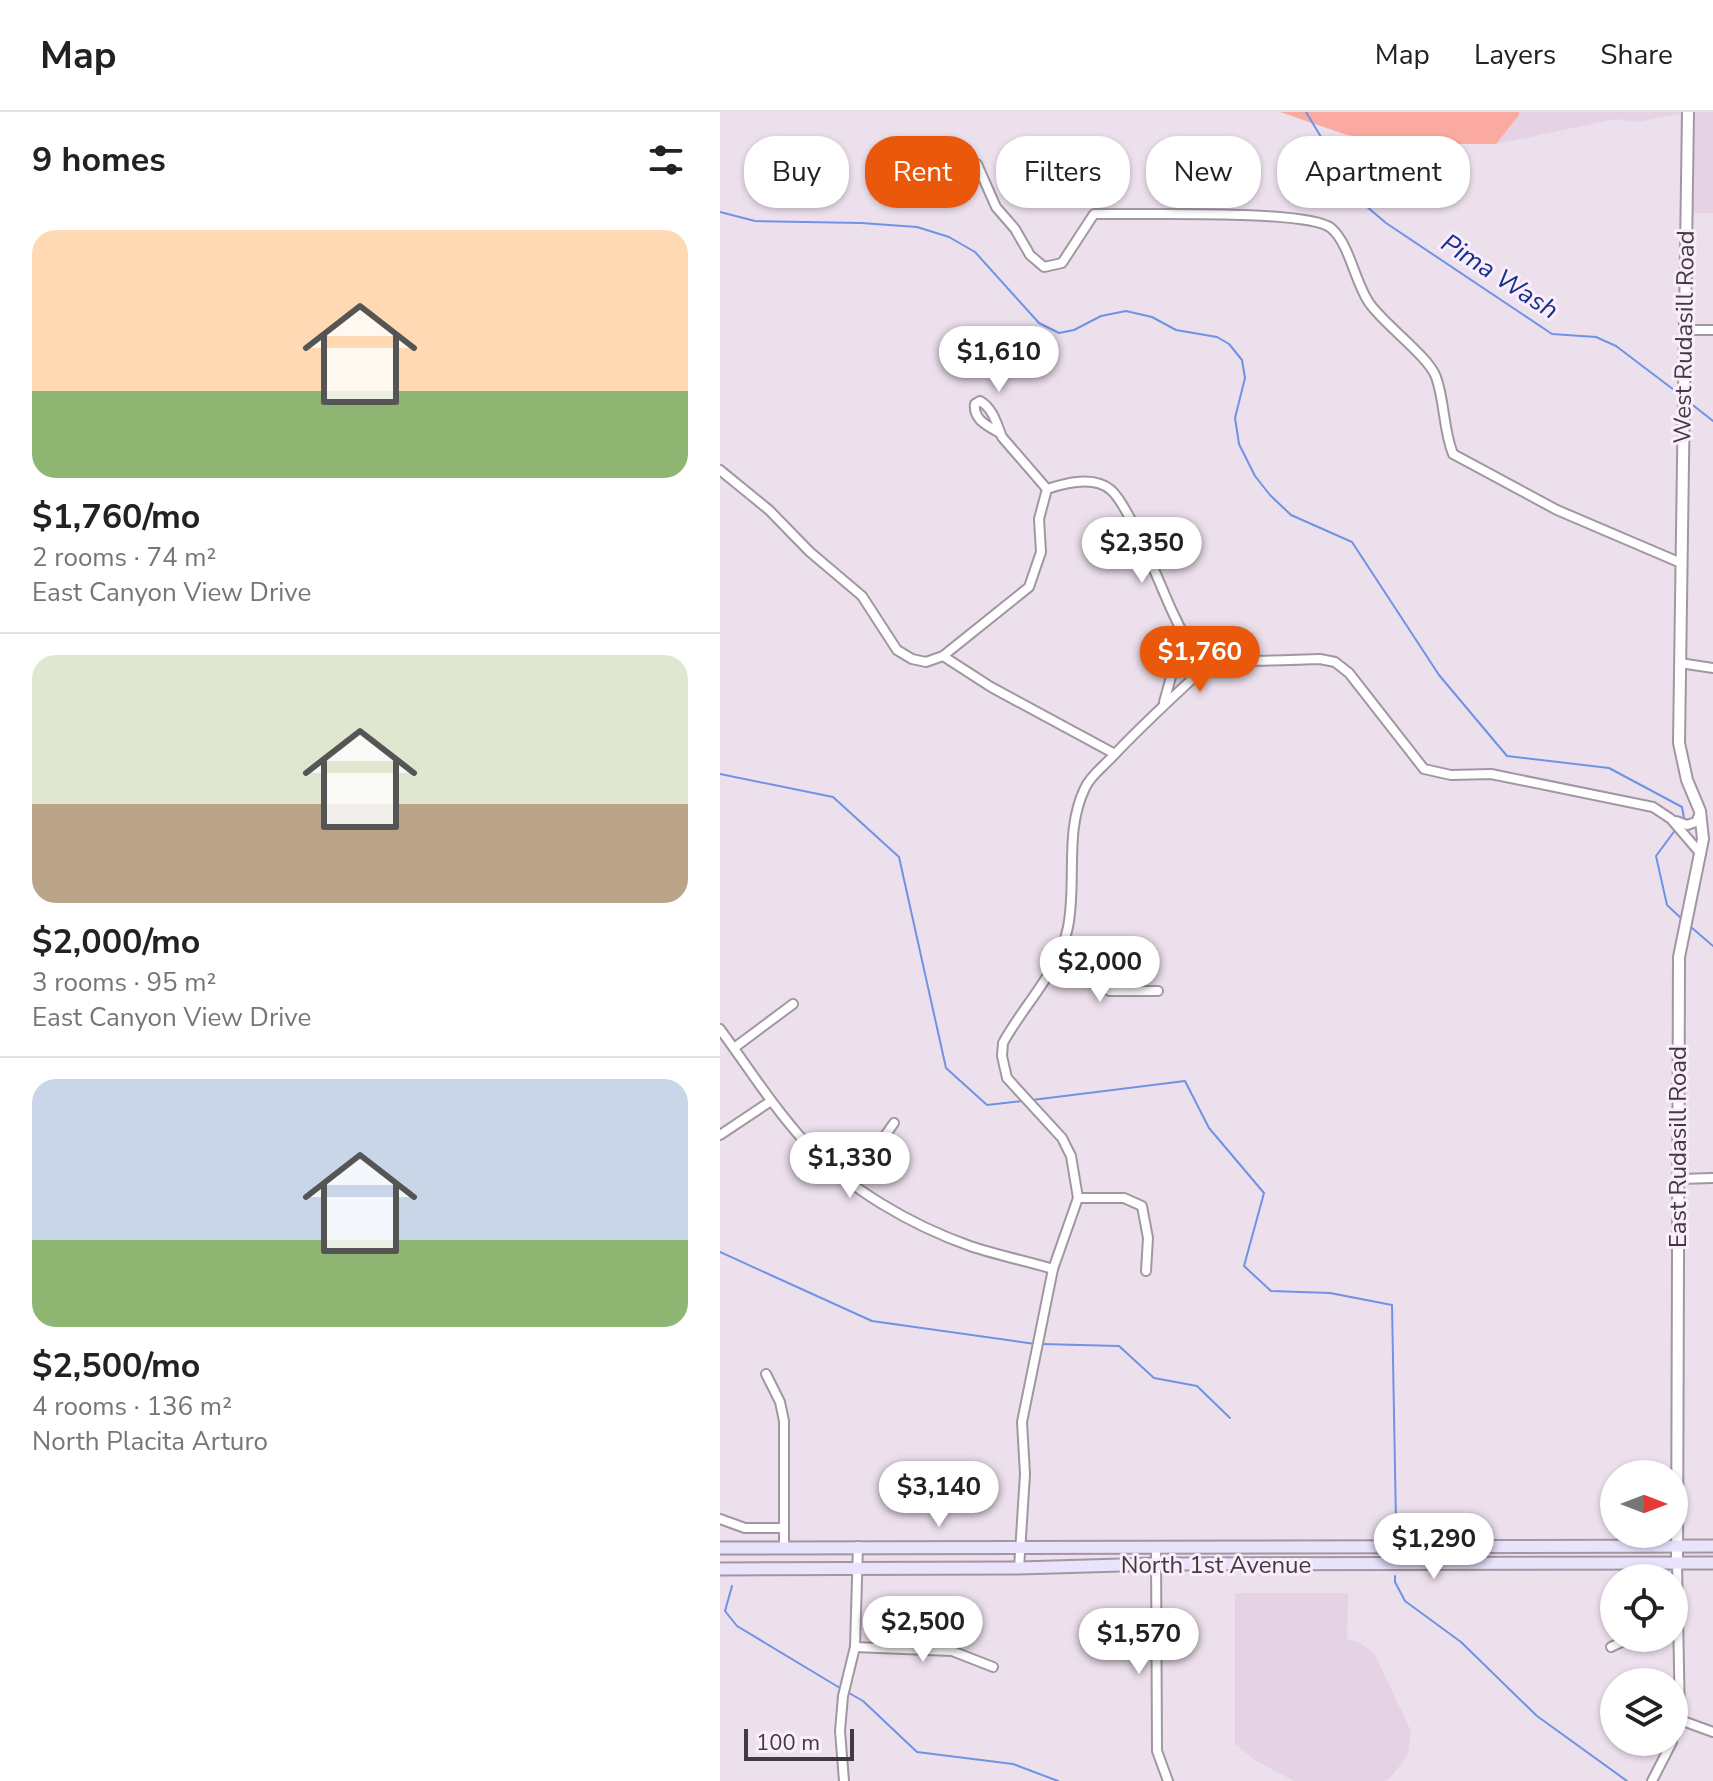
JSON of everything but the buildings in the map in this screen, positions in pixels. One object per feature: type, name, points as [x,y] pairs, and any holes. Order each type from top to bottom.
[{"type":"main road","name":"North 1st Avenue","points":[[720,1548],[1600,1545]]},
{"type":"main road","name":"North 1st Avenue","points":[[1688,1545],[1713,1546]]},
{"type":"main road","name":"North 1st Avenue","points":[[720,1569],[1713,1563]]},
{"type":"street","name":"West Rudasill Road","points":[[1681,563],[1688,112]]},
{"type":"street","points":[[980,171],[996,207],[1015,229],[1030,255],[1044,267],[1062,263],[1094,214],[1246,215],[1308,220],[1330,228],[1338,238],[1368,302],[1435,374],[1453,454],[1557,510],[1681,563]]},
{"type":"street","points":[[1686,330],[1713,330]]},
{"type":"street","points":[[1000,433],[1047,489]]},
{"type":"street","points":[[720,470],[769,510],[810,552],[862,596],[897,650],[912,659],[926,662],[943,656],[1029,587],[1041,552],[1039,519],[1047,489]]},
{"type":"street","points":[[1047,489],[1075,481],[1099,484],[1111,490],[1129,518],[1183,634],[1197,651],[1214,659],[1320,659],[1335,662],[1360,684],[1424,769],[1451,775],[1491,774],[1653,807],[1687,825],[1696,822],[1700,813]]},
{"type":"street","name":"East Rudasill Road","points":[[1678,1460],[1679,957],[1703,839],[1700,813],[1687,780],[1679,743],[1681,563]]},
{"type":"street","points":[[1164,703],[1183,634]]},
{"type":"street","points":[[943,656],[991,687],[1115,754]]},
{"type":"street","points":[[1019,1568],[1025,1474],[1022,1422],[1053,1269],[1078,1198],[1071,1156],[1062,1138],[1007,1078],[1002,1056],[1003,1043],[1054,966],[1068,927],[1073,892],[1073,829],[1086,785],[1164,703],[1214,659]]},
{"type":"street","points":[[1680,663],[1713,668]]},
{"type":"street","points":[[1669,817],[1701,854]]},
{"type":"street","points":[[1054,966],[1110,991],[1158,991]]},
{"type":"street","points":[[734,1048],[793,1004]]},
{"type":"street","points":[[720,1029],[806,1144],[852,1182],[899,1215],[970,1246],[1053,1269]]},
{"type":"street","points":[[720,1135],[771,1101]]},
{"type":"street","points":[[852,1182],[894,1123]]},
{"type":"street","points":[[1679,1179],[1713,1178]]},
{"type":"street","points":[[1078,1198],[1124,1198],[1142,1206],[1148,1238],[1146,1271]]},
{"type":"street","points":[[766,1374],[780,1402],[784,1421],[784,1547]]},
{"type":"street","points":[[720,1519],[745,1528],[784,1528]]},
{"type":"street","points":[[844,1781],[840,1731],[843,1696],[855,1647],[858,1546]]},
{"type":"street","points":[[1156,1546],[1157,1751],[1168,1781]]},
{"type":"street","name":"East Rudasill Road","points":[[1677,1563],[1678,1548]]},
{"type":"street","points":[[855,1647],[952,1651],[993,1667]]},
{"type":"street","points":[[1688,1723],[1713,1732]]},
{"type":"street","points":[[1652,1781],[1665,1756]]},
{"type":"shaded area","points":[[1280,112],[1519,112],[1496,144],[1470,144],[1470,136],[1347,135]]},
{"type":"shaded area","points":[[1519,112],[1681,114],[1636,122],[1616,119],[1496,144]]},
{"type":"shaded area","points":[[1692,112],[1713,112],[1713,213],[1690,213]]},
{"type":"shaded area","points":[[1235,1593],[1348,1593],[1347,1639],[1359,1642],[1374,1653],[1411,1731],[1408,1755],[1390,1778],[1386,1781],[1294,1781],[1256,1761],[1235,1744]]},
{"type":"waterway","name":"Pima Wash","points":[[1306,112],[1359,200],[1386,223],[1552,334],[1596,337],[1616,346],[1678,393]]},
{"type":"waterway","points":[[720,212],[755,221],[917,227],[949,237],[975,252],[1039,323],[1059,333],[1074,330],[1101,316],[1126,311],[1152,317],[1176,330],[1217,337],[1229,344],[1242,360],[1245,378],[1235,418],[1239,444],[1255,476],[1291,515],[1352,542],[1439,675],[1507,756],[1609,768],[1682,807],[1682,820]]},
{"type":"waterway","name":"Pima Wash","points":[[1689,402],[1713,421]]},
{"type":"waterway","points":[[720,774],[833,797],[899,857],[946,1068],[987,1105],[1022,1101]]},
{"type":"waterway","points":[[1676,829],[1656,856],[1667,905],[1683,920]]},
{"type":"waterway","points":[[1691,927],[1713,946]]},
{"type":"waterway","points":[[1032,1100],[1185,1081],[1209,1128],[1264,1193],[1244,1266],[1271,1291],[1330,1293],[1392,1305],[1396,1523]]},
{"type":"waterway","points":[[720,1252],[872,1321],[1035,1344]]},
{"type":"waterway","points":[[1041,1344],[1119,1346],[1154,1378],[1197,1386],[1230,1418]]},
{"type":"waterway","points":[[1395,1576],[1405,1601],[1461,1642],[1537,1716],[1627,1781]]},
{"type":"waterway","points":[[732,1586],[725,1611],[737,1626],[840,1688]]},
{"type":"waterway","points":[[849,1693],[863,1701],[917,1752],[1013,1764],[1058,1781]]}]
